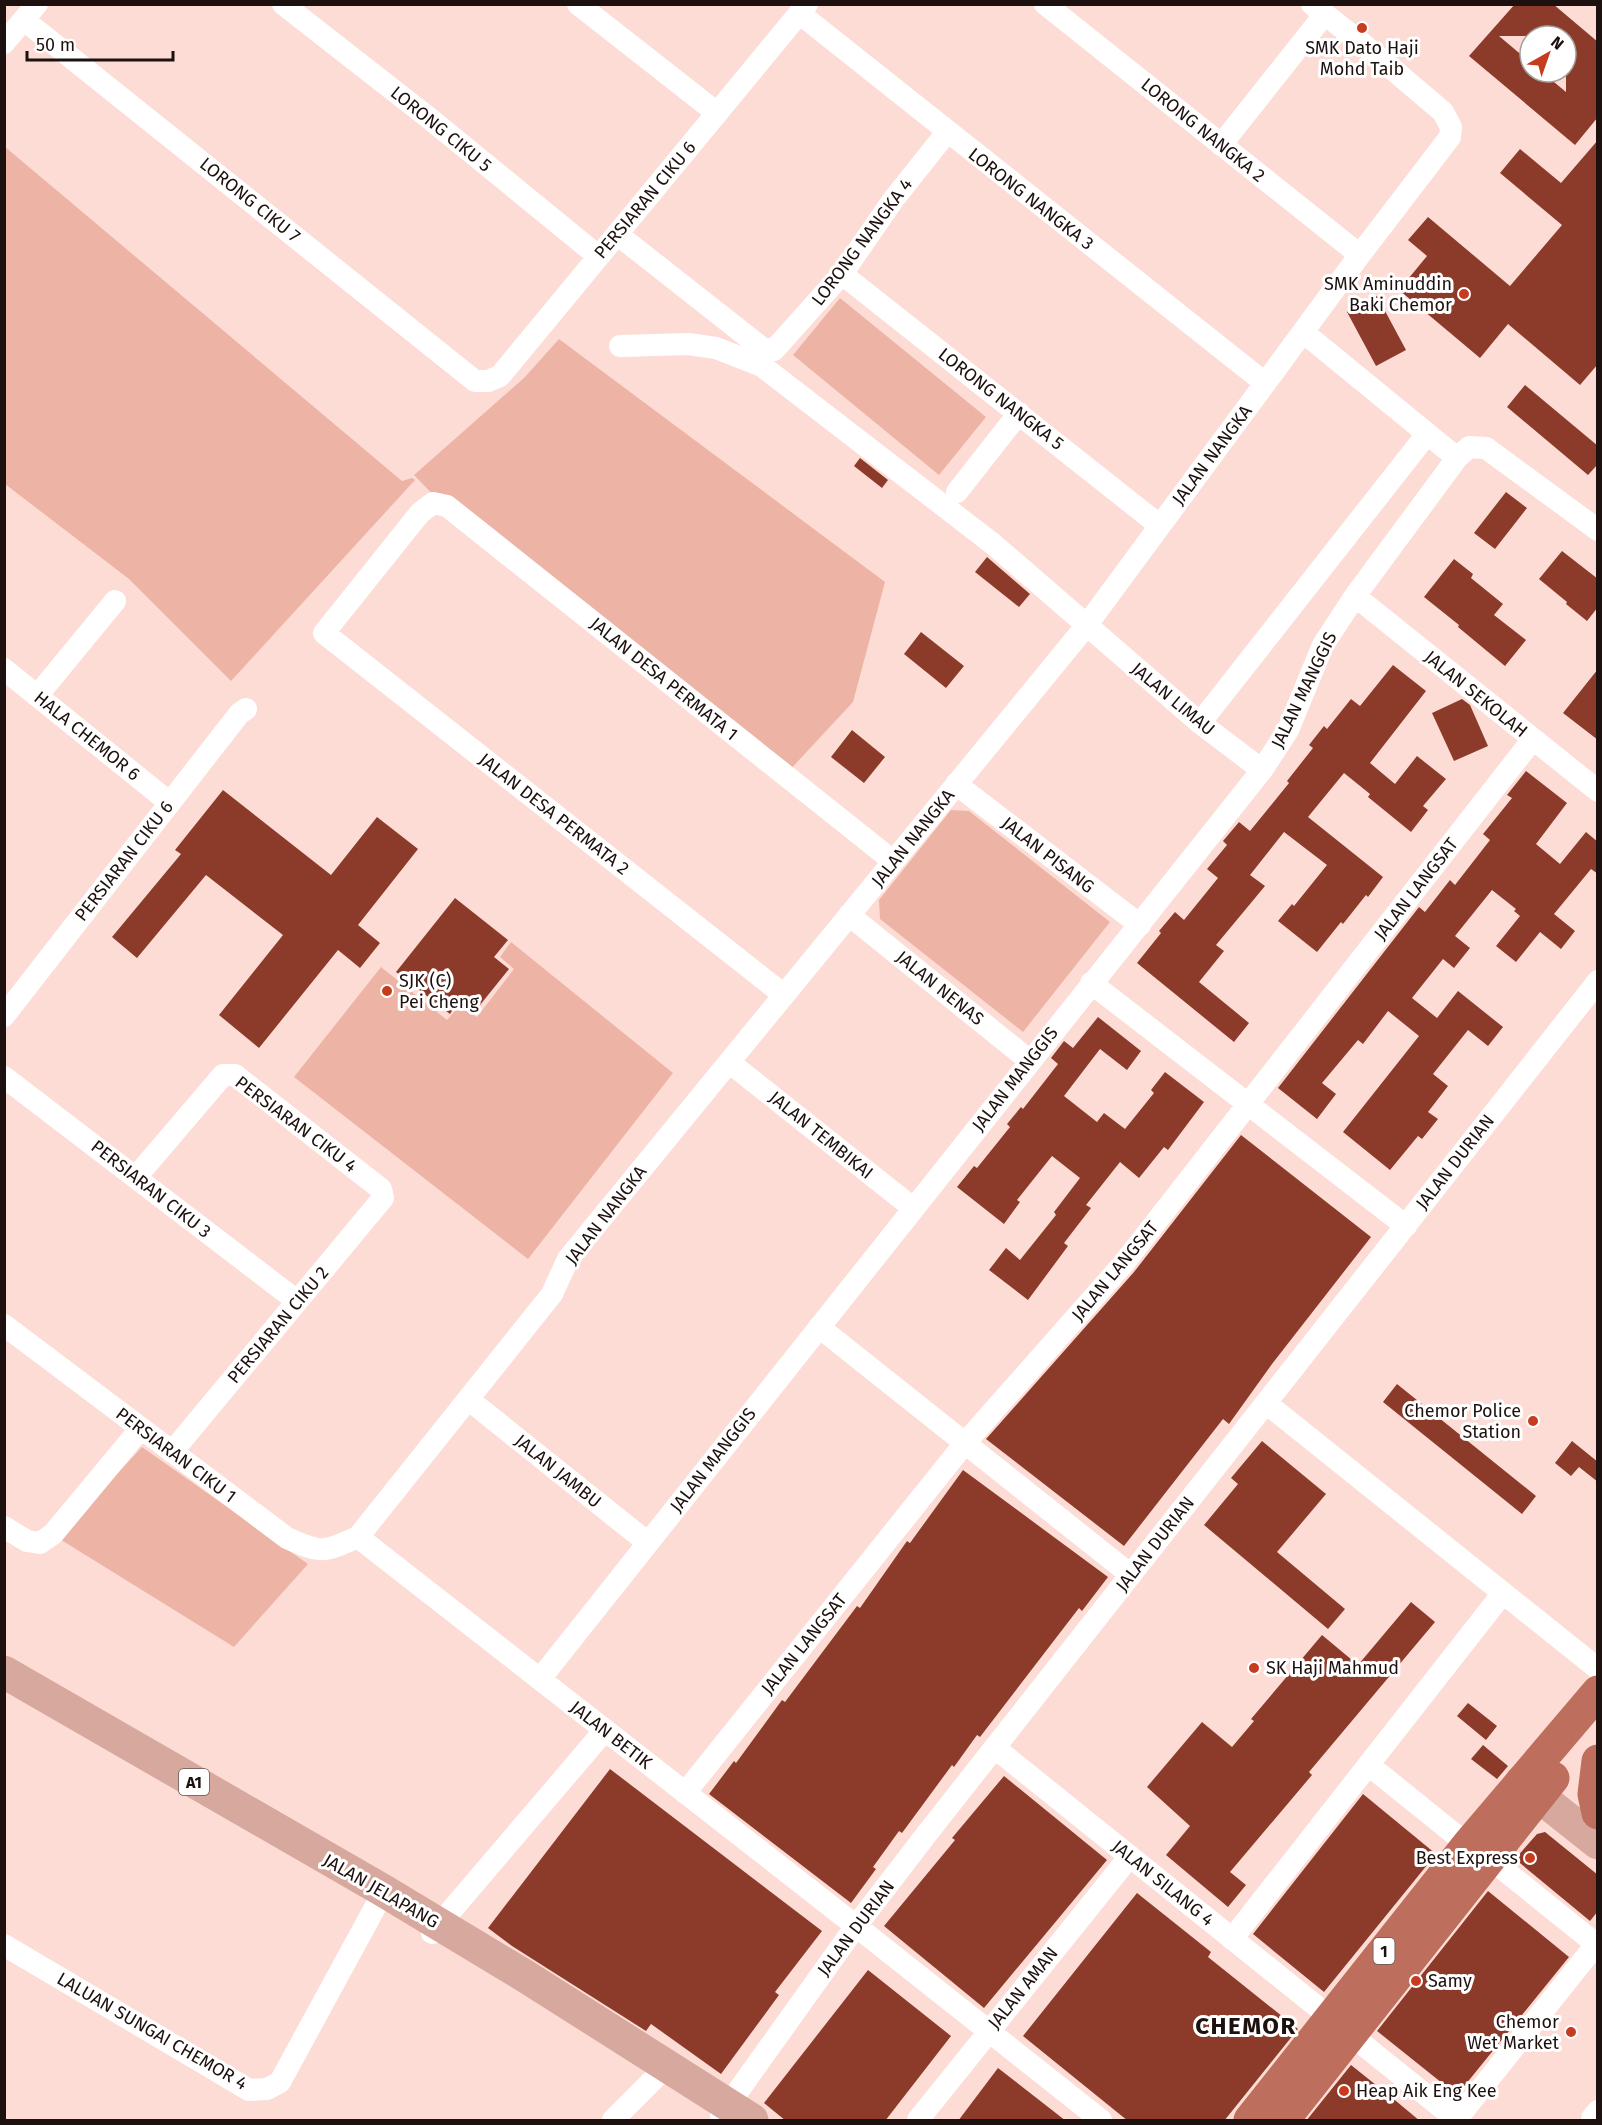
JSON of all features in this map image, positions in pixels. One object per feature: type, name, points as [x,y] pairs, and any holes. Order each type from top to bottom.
[{"type":"highway","name":"1","points":[[1250,2121],[1341,2026],[1535,1783],[1598,1692]]},
{"type":"highway","name":"1","points":[[1535,1783],[1598,1726]]},
{"type":"highway","points":[[1598,1761],[1594,1794],[1598,1813]]},
{"type":"highway","name":"1","points":[[1283,2121],[1341,2026]]},
{"type":"main road","name":"JALAN JELAPANG","points":[[4,1672],[436,1929],[624,2037],[733,2115]]},
{"type":"main road","name":"JALAN JELAPANG","points":[[4,1684],[382,1897]]},
{"type":"main road","points":[[1535,1783],[1598,1822]]},
{"type":"main road","points":[[1535,1783],[1598,1843]]},
{"type":"main road","name":"JALAN JELAPANG","points":[[436,1929],[660,2073],[733,2115]]},
{"type":"street","name":"LORONG CIKU 5","points":[[282,4],[429,118],[598,256]]},
{"type":"street","points":[[578,4],[717,113]]},
{"type":"street","name":"LORONG NANGKA 2","points":[[1045,4],[1360,255]]},
{"type":"street","name":"PERSIARAN CIKU 6","points":[[476,381],[488,381],[500,376],[803,9]]},
{"type":"street","name":"LORONG NANGKA 3","points":[[803,9],[947,132],[1265,383]]},
{"type":"street","points":[[1221,145],[1318,10]]},
{"type":"street","name":"JALAN NANGKA","points":[[358,1537],[552,1294],[568,1259],[1086,626],[1450,137],[1451,127],[1443,112],[1364,45],[1318,10]]},
{"type":"street","points":[[4,43],[30,12]]},
{"type":"street","name":"LORONG CIKU 7","points":[[30,12],[476,381]]},
{"type":"street","name":"LORONG NANGKA 4","points":[[617,234],[762,348],[774,350],[842,274],[893,200],[947,132]]},
{"type":"street","name":"LORONG NANGKA 5","points":[[842,274],[1160,525]]},
{"type":"street","points":[[1303,332],[1427,434],[1463,452],[1486,448],[1598,530]]},
{"type":"street","name":"JALAN LIMAU","points":[[620,346],[688,344],[716,348],[762,366],[993,544],[1200,723],[1262,771]]},
{"type":"street","points":[[957,492],[1018,413]]},
{"type":"street","points":[[1200,723],[1427,434]]},
{"type":"street","name":"JALAN MANGGIS","points":[[540,1679],[1091,983],[1262,771],[1288,730],[1323,645],[1355,596],[1463,452]]},
{"type":"street","name":"JALAN DESA PERMATA 1","points":[[324,633],[420,513],[433,503],[447,506],[893,861]]},
{"type":"street","name":"JALAN SEKOLAH","points":[[1355,596],[1598,791]]},
{"type":"street","points":[[37,696],[115,601]]},
{"type":"street","name":"JALAN DESA PERMATA 2","points":[[324,633],[784,995]]},
{"type":"street","name":"HALA CHEMOR 6","points":[[4,669],[170,803]]},
{"type":"street","name":"PERSIARAN CIKU 6","points":[[4,1016],[238,714],[246,709]]},
{"type":"street","name":"JALAN LANGSAT","points":[[685,1793],[965,1443],[1124,1263],[1533,740]]},
{"type":"street","name":"JALAN PISANG","points":[[956,784],[1140,925]]},
{"type":"street","name":"JALAN NENAS","points":[[849,915],[1030,1061]]},
{"type":"street","name":"JALAN DURIAN","points":[[733,2115],[860,1930],[995,1748],[1598,981]]},
{"type":"street","points":[[1091,983],[1406,1226]]},
{"type":"street","name":"JALAN TEMBIKAI","points":[[729,1062],[913,1208]]},
{"type":"street","name":"PERSIARAN CIKU 4","points":[[136,1177],[222,1075],[235,1075],[381,1189],[383,1198]]},
{"type":"street","name":"PERSIARAN CIKU 3","points":[[4,1077],[297,1301]]},
{"type":"street","name":"PERSIARAN CIKU 2","points":[[172,1452],[383,1198]]},
{"type":"street","name":"PERSIARAN CIKU 1","points":[[4,1325],[286,1538],[313,1550],[330,1549],[358,1537]]},
{"type":"street","points":[[819,1327],[1131,1575]]},
{"type":"street","name":"JALAN JAMBU","points":[[468,1399],[648,1543]]},
{"type":"street","points":[[1266,1402],[1598,1669]]},
{"type":"street","points":[[4,1527],[27,1541],[40,1543],[53,1534],[141,1428]]},
{"type":"street","name":"JALAN BETIK","points":[[358,1537],[1101,2121]]},
{"type":"street","points":[[1233,1939],[1503,1593]]},
{"type":"street","points":[[436,1929],[605,1730]]},
{"type":"street","name":"JALAN SILANG 4","points":[[995,1748],[1456,2120]]},
{"type":"street","points":[[1370,1766],[1597,1943],[1456,2120]]},
{"type":"street","name":"JALAN AMAN","points":[[918,2121],[1130,1856]]},
{"type":"street","name":"LALUAN SUNGAI CHEMOR 4","points":[[4,1946],[249,2090],[267,2089],[280,2082],[382,1897]]},
{"type":"street","points":[[613,2121],[660,2073]]},
{"type":"shaded area","points":[[4,146],[402,481],[412,478],[415,480],[231,681],[129,579],[5,484]]},
{"type":"shaded area","points":[[840,298],[986,417],[939,475],[793,355]]},
{"type":"shaded area","points":[[559,339],[885,582],[853,702],[787,773],[440,502],[414,475],[524,378]]},
{"type":"shaded area","points":[[951,810],[969,811],[1110,922],[1023,1032],[880,919],[879,900]]},
{"type":"shaded area","points":[[511,942],[673,1073],[528,1259],[294,1077],[381,967],[447,1020],[460,1005],[477,1017],[514,969],[500,957]]},
{"type":"shaded area","points":[[142,1447],[308,1564],[234,1647],[58,1538]]},
{"type":"building","points":[[1515,4],[1553,4],[1577,24],[1518,24],[1518,36],[1499,36],[1518,52],[1518,84],[1556,84],[1566,92],[1566,84],[1578,84],[1578,25],[1598,42],[1598,117],[1575,145],[1469,56]]},
{"type":"building","points":[[1598,140],[1598,364],[1580,385],[1508,324],[1480,358],[1399,290],[1427,256],[1408,240],[1428,217],[1510,286],[1562,225],[1500,173],[1520,149],[1561,183]]},
{"type":"building","points":[[1377,296],[1406,350],[1376,366],[1347,312]]},
{"type":"building","points":[[1525,385],[1598,446],[1598,464],[1588,475],[1507,407]]},
{"type":"building","points":[[860,458],[888,480],[882,488],[854,466]]},
{"type":"building","points":[[1506,492],[1527,508],[1495,549],[1474,533]]},
{"type":"building","points":[[1562,551],[1598,579],[1598,607],[1587,621],[1539,579]]},
{"type":"building","points":[[987,557],[1030,594],[1019,607],[975,572]]},
{"type":"building","points":[[1454,559],[1473,574],[1471,578],[1503,604],[1494,615],[1526,640],[1505,666],[1424,597]]},
{"type":"building","points":[[921,632],[964,666],[946,688],[904,654]]},
{"type":"building","points":[[1393,665],[1426,691],[1370,763],[1395,784],[1417,756],[1446,779],[1423,806],[1428,810],[1411,832],[1368,797],[1370,794],[1344,773],[1308,817],[1383,877],[1368,897],[1366,895],[1317,952],[1278,921],[1292,904],[1294,906],[1327,865],[1284,832],[1250,875],[1265,886],[1216,945],[1224,951],[1199,982],[1249,1023],[1234,1042],[1137,963],[1175,912],[1184,920],[1218,878],[1207,869],[1227,845],[1223,841],[1239,822],[1250,831],[1289,783],[1287,781],[1313,748],[1309,745],[1324,726],[1327,729],[1351,699],[1360,706]]},
{"type":"building","points":[[1598,669],[1598,740],[1563,713]]},
{"type":"building","points":[[1462,699],[1470,705],[1488,746],[1454,761],[1432,713]]},
{"type":"building","points":[[852,730],[885,757],[864,783],[831,757]]},
{"type":"building","points":[[1526,771],[1567,803],[1536,844],[1560,864],[1586,832],[1598,842],[1598,874],[1591,869],[1554,914],[1575,931],[1561,949],[1540,932],[1516,962],[1496,946],[1520,916],[1514,911],[1516,909],[1492,890],[1455,936],[1470,948],[1454,968],[1443,959],[1412,998],[1437,1018],[1458,991],[1503,1027],[1488,1046],[1468,1030],[1433,1074],[1448,1086],[1428,1112],[1438,1119],[1422,1139],[1418,1136],[1390,1170],[1343,1132],[1419,1036],[1388,1011],[1363,1044],[1358,1040],[1322,1083],[1336,1094],[1317,1119],[1278,1088],[1419,907],[1425,912],[1450,880],[1455,885],[1490,840],[1483,834],[1512,798],[1507,795]]},
{"type":"building","points":[[223,790],[331,875],[377,817],[418,849],[358,925],[380,943],[360,968],[338,950],[259,1048],[219,1015],[283,935],[206,875],[137,958],[112,937],[181,854],[175,850]]},
{"type":"building","points":[[455,898],[508,940],[494,957],[509,969],[476,1010],[461,997],[450,1014],[396,972]]},
{"type":"building","points":[[1098,1017],[1141,1051],[1127,1070],[1100,1049],[1064,1096],[1097,1122],[1104,1113],[1125,1129],[1154,1093],[1151,1090],[1165,1072],[1204,1102],[1168,1150],[1164,1147],[1139,1178],[1120,1162],[1086,1205],[1091,1208],[1064,1243],[1068,1246],[1028,1300],[989,1270],[1006,1248],[1020,1260],[1056,1215],[1054,1212],[1080,1178],[1052,1156],[1017,1200],[1020,1202],[1004,1224],[957,1187],[974,1166],[977,1168],[1010,1127],[1007,1124],[1021,1107],[1023,1109],[1058,1064],[1051,1058],[1064,1041],[1073,1048]]},
{"type":"building","points":[[1241,1135],[1371,1237],[1272,1364],[1229,1424],[1223,1419],[1124,1546],[986,1439],[1134,1272]]},
{"type":"building","points":[[1397,1384],[1536,1496],[1522,1514],[1383,1402]]},
{"type":"building","points":[[1262,1441],[1326,1494],[1277,1552],[1345,1609],[1328,1629],[1204,1525],[1238,1484],[1231,1478]]},
{"type":"building","points":[[1572,1441],[1598,1462],[1598,1482],[1579,1467],[1571,1476],[1555,1463]]},
{"type":"building","points":[[963,1470],[1108,1577],[1082,1611],[1079,1608],[980,1737],[977,1735],[954,1767],[952,1765],[902,1833],[899,1831],[873,1867],[876,1869],[851,1903],[709,1794],[734,1761],[736,1763],[782,1700],[785,1702],[857,1606],[860,1608],[907,1541],[910,1543]]},
{"type":"building","points":[[1411,1602],[1435,1622],[1309,1772],[1312,1775],[1230,1872],[1246,1885],[1228,1907],[1166,1855],[1190,1826],[1147,1787],[1202,1722],[1232,1747],[1254,1721],[1251,1719],[1322,1635],[1358,1665]]},
{"type":"building","points":[[1468,1703],[1497,1726],[1486,1740],[1457,1716]]},
{"type":"building","points":[[1483,1745],[1508,1766],[1497,1779],[1471,1759]]},
{"type":"building","points":[[610,1769],[822,1931],[775,1992],[779,1995],[721,2074],[651,2024],[646,2031],[512,1946],[488,1928]]},
{"type":"building","points":[[1004,1776],[1107,1860],[984,2008],[884,1926],[955,1840],[952,1838]]},
{"type":"building","points":[[1363,1794],[1436,1854],[1324,1992],[1253,1934]]},
{"type":"building","points":[[1545,1832],[1598,1875],[1598,1911],[1590,1921],[1515,1859],[1537,1834]]},
{"type":"building","points":[[1488,1891],[1569,1957],[1457,2095],[1377,2031]]},
{"type":"building","points":[[1137,1893],[1211,1952],[1208,1957],[1298,2029],[1224,2121],[1128,2121],[1023,2036]]},
{"type":"building","points":[[868,1970],[951,2036],[885,2121],[786,2121],[764,2103]]},
{"type":"building","points":[[1351,2065],[1396,2101],[1420,2121],[1306,2121]]},
{"type":"building","points":[[998,2068],[1066,2121],[958,2121]]},
{"type":"place","name":"SMK Dato Haji Mohd Taib","points":[[1362,28]]},
{"type":"place","name":"SMK Aminuddin Baki Chemor","points":[[1464,294]]},
{"type":"place","name":"SJK (C) Pei Cheng","points":[[387,991]]},
{"type":"place","name":"Chemor Police Station","points":[[1533,1421]]},
{"type":"place","name":"SK Haji Mahmud","points":[[1254,1668]]},
{"type":"place","name":"Best Express","points":[[1530,1858]]},
{"type":"place","name":"Samy","points":[[1416,1981]]},
{"type":"place","name":"Chemor Wet Market","points":[[1571,2032]]},
{"type":"place","name":"Heap Aik Eng Kee","points":[[1344,2091]]},
{"type":"district","name":"CHEMOR","points":[[1246,2026]]}]
